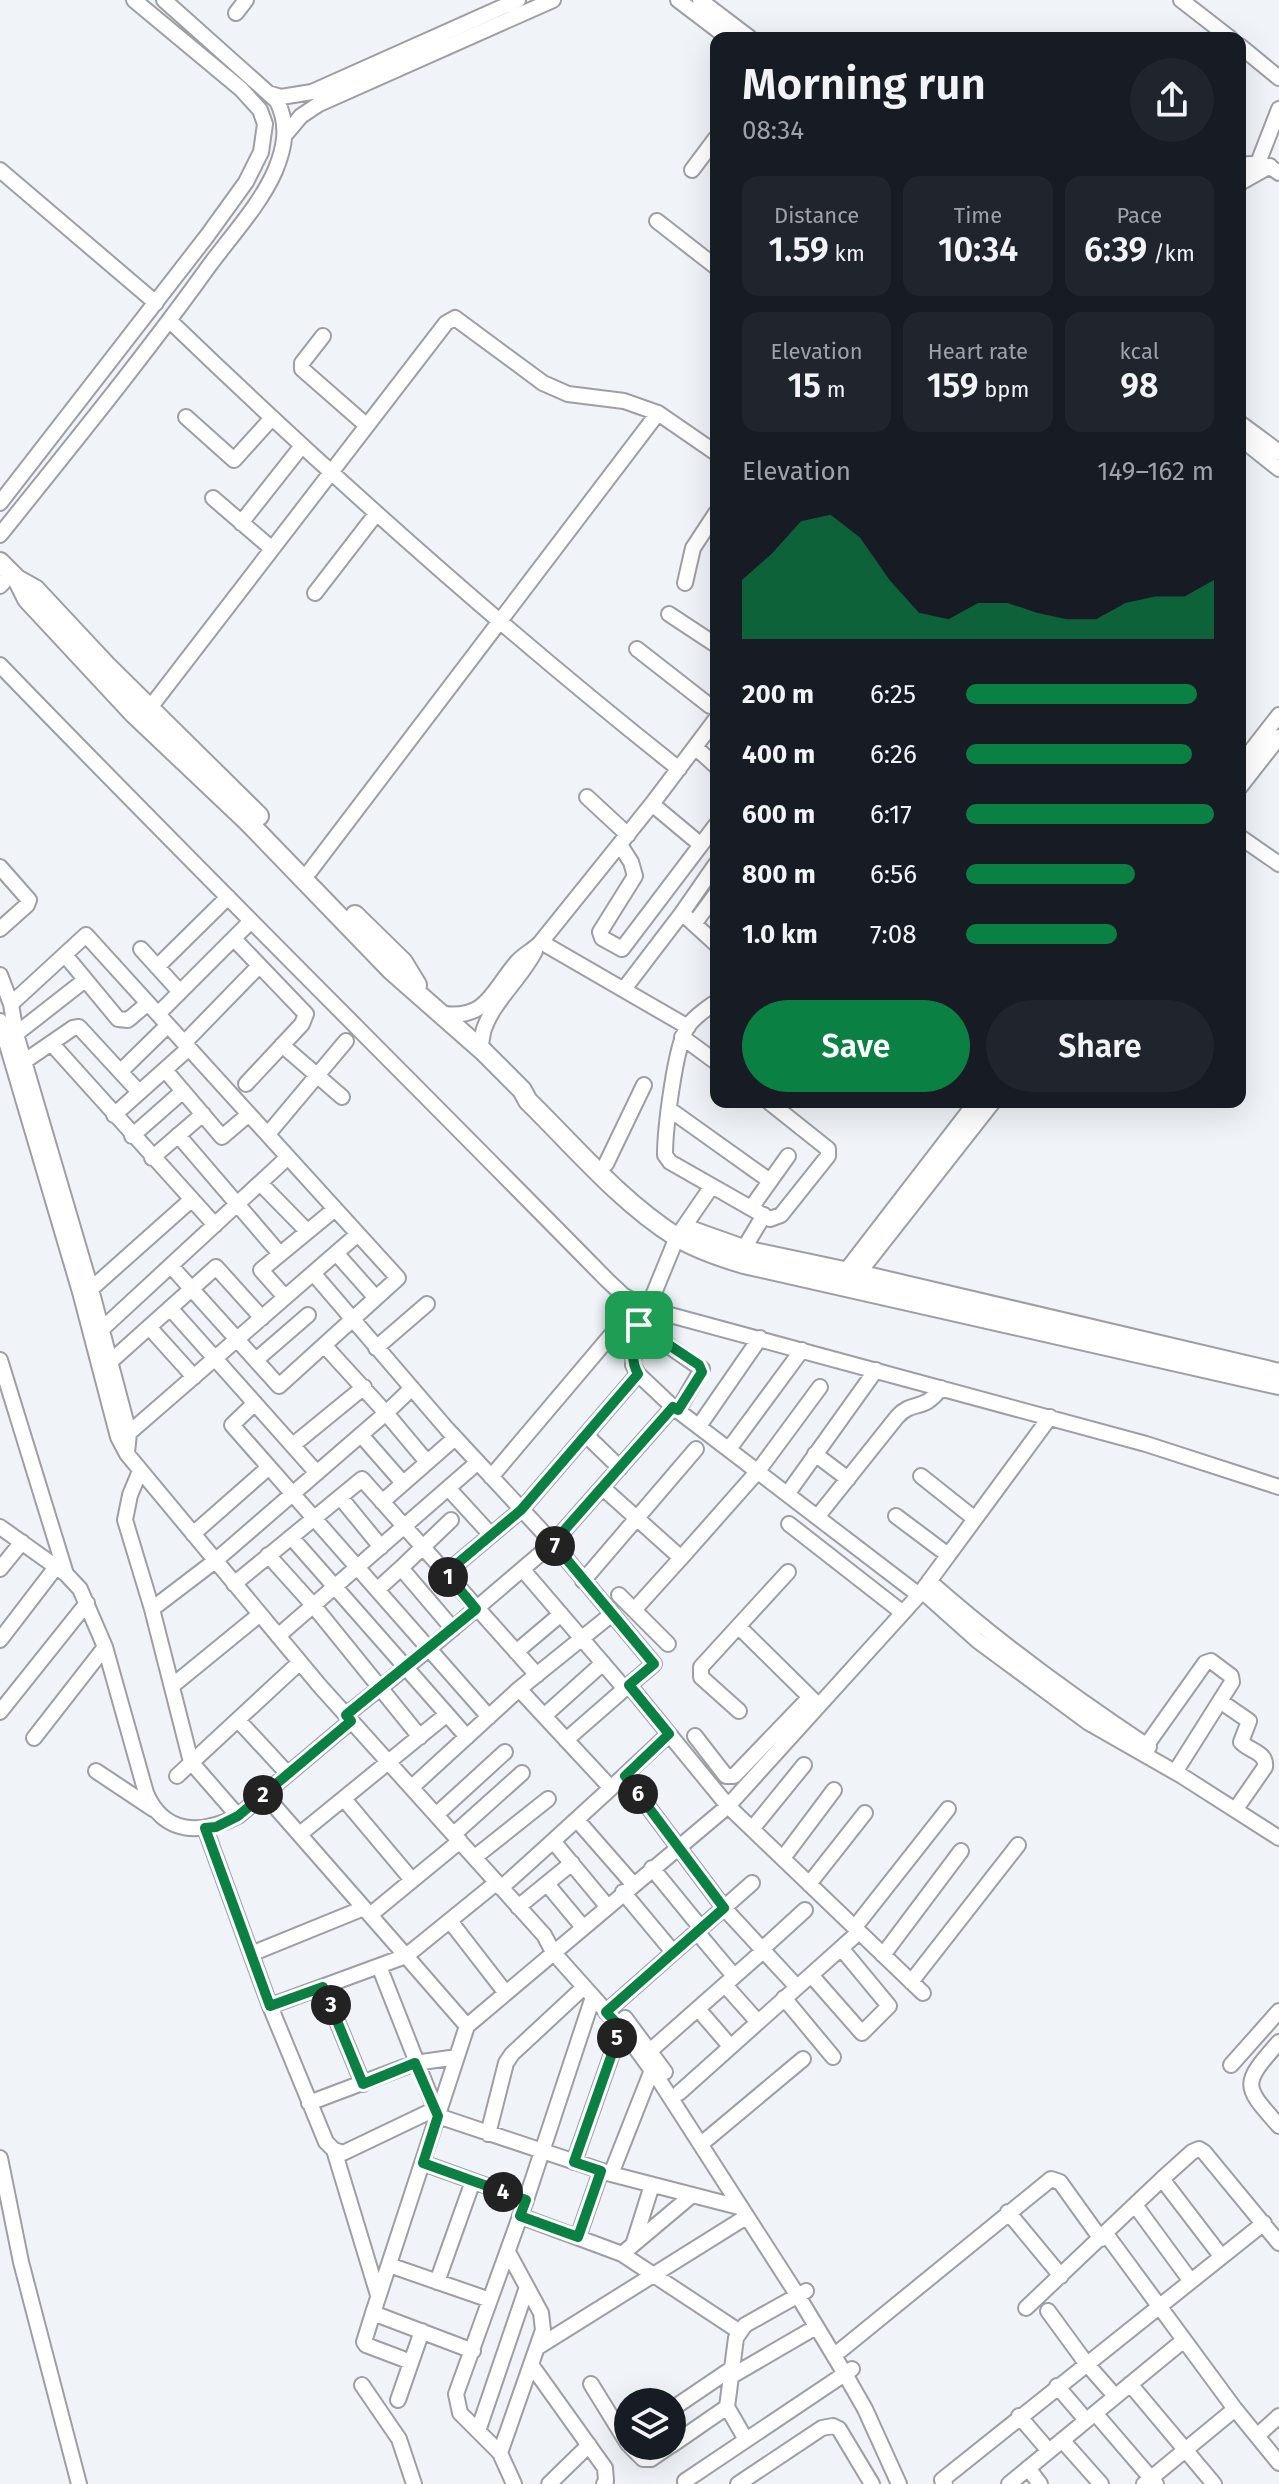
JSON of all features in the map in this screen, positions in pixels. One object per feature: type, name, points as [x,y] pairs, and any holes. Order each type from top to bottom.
[{"type":"main road","points":[[7,575],[35,589],[149,709],[403,962],[425,998]]},
{"type":"main road","points":[[7,575],[134,714],[248,822],[392,971],[480,1048],[522,1090],[528,1101],[643,1214],[710,1253],[744,1264],[1279,1385]]},
{"type":"main road","points":[[522,1090],[536,1092],[606,1164],[680,1233],[1279,1373]]},
{"type":"street","points":[[0,503],[246,182],[261,152],[265,124],[260,110],[241,89],[134,0]]},
{"type":"street","points":[[0,535],[170,321],[268,184],[281,153],[285,135],[283,114],[277,101],[164,0]]},
{"type":"street","points":[[236,13],[246,0]]},
{"type":"street","points":[[267,93],[281,97],[312,92],[518,0]]},
{"type":"street","points":[[285,135],[301,116],[319,104],[553,0]]},
{"type":"street","points":[[678,0],[720,32]]},
{"type":"street","points":[[700,0],[742,32]]},
{"type":"street","points":[[1181,0],[1222,32]]},
{"type":"street","points":[[1246,51],[1279,78]]},
{"type":"street","points":[[1269,167],[1279,109]]},
{"type":"street","points":[[692,170],[710,146]]},
{"type":"street","points":[[1246,166],[1269,167]]},
{"type":"street","points":[[1246,180],[1269,167]]},
{"type":"street","points":[[0,170],[156,303]]},
{"type":"street","points":[[657,221],[710,262]]},
{"type":"street","points":[[149,709],[329,472],[446,323],[455,318],[543,383],[568,394],[624,401],[658,413],[710,446]]},
{"type":"street","points":[[170,321],[271,419],[376,514],[501,623],[679,769]]},
{"type":"street","points":[[323,336],[302,363],[302,369],[366,425]]},
{"type":"street","points":[[310,871],[658,413]]},
{"type":"street","points":[[186,417],[234,460],[271,419]]},
{"type":"street","points":[[1246,427],[1279,452]]},
{"type":"street","points":[[1246,443],[1279,469]]},
{"type":"street","points":[[241,523],[301,447]]},
{"type":"street","points":[[213,498],[271,548]]},
{"type":"street","points":[[315,593],[376,514]]},
{"type":"street","points":[[685,583],[693,548],[710,525]]},
{"type":"street","points":[[669,614],[710,641]]},
{"type":"street","points":[[637,649],[710,705]]},
{"type":"street","points":[[0,665],[623,1295],[802,1350],[1146,1444],[1279,1487]]},
{"type":"street","points":[[1246,757],[1279,715]]},
{"type":"street","points":[[480,1048],[491,1016],[539,944],[679,769],[699,742],[710,717]]},
{"type":"street","points":[[1246,779],[1279,737]]},
{"type":"street","points":[[699,742],[710,758]]},
{"type":"street","points":[[587,797],[624,840],[635,876],[600,932],[602,938],[622,949],[710,833]]},
{"type":"street","points":[[652,804],[701,845]]},
{"type":"street","points":[[1246,841],[1279,864]]},
{"type":"street","points":[[1246,852],[1279,874]]},
{"type":"street","points":[[0,867],[29,900],[0,929]]},
{"type":"street","points":[[624,989],[710,873]]},
{"type":"street","points":[[157,967],[228,897]]},
{"type":"street","points":[[694,924],[710,902]]},
{"type":"street","points":[[682,913],[710,934]]},
{"type":"street","points":[[121,1071],[163,1020],[180,992],[251,921]]},
{"type":"street","points":[[11,1004],[86,935],[398,1278],[279,1386],[171,1266]]},
{"type":"street","points":[[234,939],[306,1014],[302,1024],[246,1084]]},
{"type":"street","points":[[539,944],[624,989],[710,1053]]},
{"type":"street","points":[[444,1014],[463,1016],[478,1009],[519,959],[539,944]]},
{"type":"street","points":[[141,949],[180,992]]},
{"type":"street","points":[[65,955],[113,1014],[123,1021],[148,1003]]},
{"type":"street","points":[[114,1115],[165,1070],[259,966]]},
{"type":"street","points":[[0,975],[11,1004],[16,1034],[91,1289],[129,1433],[127,1454]]},
{"type":"street","points":[[16,1034],[85,980]]},
{"type":"street","points":[[710,1008],[685,1032],[669,1109],[665,1155],[670,1162],[770,1219],[781,1215],[828,1156],[828,1149],[777,1108]]},
{"type":"street","points":[[0,1021],[80,1292],[118,1437],[127,1454],[259,1615],[349,1718],[609,2008],[651,2050],[802,2294],[816,2327],[848,2371]]},
{"type":"street","points":[[25,1061],[79,1027],[139,1092]]},
{"type":"street","points":[[268,1134],[346,1041]]},
{"type":"street","points":[[51,1043],[215,1225]]},
{"type":"street","points":[[282,1045],[342,1097]]},
{"type":"street","points":[[165,1070],[222,1137],[249,1114]]},
{"type":"street","points":[[606,1164],[644,1085]]},
{"type":"street","points":[[132,1136],[183,1091]]},
{"type":"street","points":[[851,1273],[972,1108]]},
{"type":"street","points":[[851,1273],[988,1108]]},
{"type":"street","points":[[669,1109],[770,1181]]},
{"type":"street","points":[[152,1158],[203,1114]]},
{"type":"street","points":[[178,1135],[280,1254]]},
{"type":"street","points":[[743,1250],[770,1181],[788,1156]]},
{"type":"street","points":[[101,1330],[288,1157]]},
{"type":"street","points":[[260,1183],[307,1231]]},
{"type":"street","points":[[712,1186],[680,1233],[639,1325],[633,1354],[633,1365],[638,1374],[676,1409],[818,1516],[986,1632],[1065,1691],[1146,1746],[1279,1827]]},
{"type":"street","points":[[91,1289],[191,1200]]},
{"type":"street","points":[[285,1297],[261,1270],[335,1209]]},
{"type":"street","points":[[129,1433],[358,1234]]},
{"type":"street","points":[[336,1253],[376,1298]]},
{"type":"street","points":[[110,1362],[216,1267],[262,1318]]},
{"type":"street","points":[[313,1273],[455,1438],[553,1543],[654,1664],[566,1740]]},
{"type":"street","points":[[376,1348],[427,1304]]},
{"type":"street","points":[[170,1308],[317,1473]]},
{"type":"street","points":[[256,1360],[308,1315]]},
{"type":"street","points":[[96,1771],[163,1818],[192,1829],[216,1827],[238,1816],[404,1668],[553,1543],[676,1409],[702,1369],[639,1325]]},
{"type":"street","points":[[149,1327],[194,1377]]},
{"type":"street","points":[[491,1477],[612,1334]]},
{"type":"street","points":[[699,1426],[760,1338]]},
{"type":"street","points":[[324,1345],[427,1462]]},
{"type":"street","points":[[729,1449],[802,1350]]},
{"type":"street","points":[[0,1360],[61,1570]]},
{"type":"street","points":[[788,1493],[876,1370]]},
{"type":"street","points":[[446,1573],[521,1510],[638,1374]]},
{"type":"street","points":[[293,1445],[364,1387]]},
{"type":"street","points":[[634,1610],[758,1471],[820,1387]]},
{"type":"street","points":[[152,1609],[294,1494],[412,1388]]},
{"type":"street","points":[[818,1516],[903,1410],[928,1403],[941,1388]]},
{"type":"street","points":[[255,1403],[232,1425],[489,1717]]},
{"type":"street","points":[[695,1736],[726,1776],[734,1776],[903,1613],[1050,1417]]},
{"type":"street","points":[[361,1435],[403,1483]]},
{"type":"street","points":[[586,1435],[620,1468]]},
{"type":"street","points":[[382,1502],[455,1438]]},
{"type":"street","points":[[583,1581],[696,1449]]},
{"type":"street","points":[[815,1454],[848,1479]]},
{"type":"street","points":[[278,1636],[478,1462]]},
{"type":"street","points":[[193,1534],[269,1467]]},
{"type":"street","points":[[140,1471],[130,1495],[125,1520],[152,1609],[191,1762],[238,1816]]},
{"type":"street","points":[[921,1476],[975,1519]]},
{"type":"street","points":[[234,1584],[362,1479],[537,1675]]},
{"type":"street","points":[[448,1488],[491,1535]]},
{"type":"street","points":[[603,1488],[681,1558]]},
{"type":"street","points":[[340,1497],[381,1547]]},
{"type":"street","points":[[896,1516],[948,1555]]},
{"type":"street","points":[[378,1589],[451,1520]]},
{"type":"street","points":[[789,1524],[903,1613]]},
{"type":"street","points":[[0,1527],[61,1570],[80,1589],[105,1647],[153,1810]]},
{"type":"street","points":[[291,1537],[467,1737]]},
{"type":"street","points":[[0,1569],[22,1542]]},
{"type":"street","points":[[268,1555],[313,1605],[420,1737]]},
{"type":"street","points":[[401,1568],[453,1629]]},
{"type":"street","points":[[0,1640],[61,1570]]},
{"type":"street","points":[[523,1570],[669,1734],[728,1806],[923,1993]]},
{"type":"street","points":[[739,1711],[701,1677],[701,1667],[788,1572]]},
{"type":"street","points":[[923,1589],[978,1641],[1089,1723],[1182,1776],[1279,1838]]},
{"type":"street","points":[[619,1595],[668,1644]]},
{"type":"street","points":[[0,1712],[87,1603]]},
{"type":"street","points":[[516,1652],[561,1614]]},
{"type":"street","points":[[412,1787],[519,1689],[612,1614]]},
{"type":"street","points":[[172,1686],[259,1615]]},
{"type":"street","points":[[739,1627],[814,1702]]},
{"type":"street","points":[[34,1738],[105,1647]]},
{"type":"street","points":[[1146,1746],[1205,1663],[1211,1661],[1231,1676],[1232,1682],[1179,1766]]},
{"type":"street","points":[[177,1776],[300,1662]]},
{"type":"street","points":[[544,1716],[603,1663]]},
{"type":"street","points":[[519,1689],[611,1788]]},
{"type":"street","points":[[1220,1701],[1249,1721],[1241,1742],[1266,1761],[1240,1803]]},
{"type":"street","points":[[411,2362],[364,2342],[423,2163],[436,2113],[467,2026],[728,1806],[814,1702]]},
{"type":"street","points":[[300,1834],[446,1715]]},
{"type":"street","points":[[238,1720],[288,1774]]},
{"type":"street","points":[[270,2006],[406,1956],[553,1841],[669,1734]]},
{"type":"street","points":[[437,1814],[505,1752]]},
{"type":"street","points":[[752,1829],[804,1765]]},
{"type":"street","points":[[251,1954],[367,1912],[412,1880],[522,1773]]},
{"type":"street","points":[[625,1776],[724,1908],[797,1987]]},
{"type":"street","points":[[783,1858],[834,1790]]},
{"type":"street","points":[[264,1794],[467,2026]]},
{"type":"street","points":[[344,1799],[412,1880]]},
{"type":"street","points":[[475,1857],[548,1799]]},
{"type":"street","points":[[679,2093],[841,1948],[948,1809]]},
{"type":"street","points":[[809,1884],[865,1813]]},
{"type":"street","points":[[577,1820],[673,1952]]},
{"type":"street","points":[[205,1828],[270,2006],[326,2142],[343,2153],[436,2113]]},
{"type":"street","points":[[553,1841],[607,1906]]},
{"type":"street","points":[[911,1982],[1018,1845]]},
{"type":"street","points":[[883,1955],[961,1851]]},
{"type":"street","points":[[518,1907],[572,1863]]},
{"type":"street","points":[[652,1868],[699,1930],[758,2022]]},
{"type":"street","points":[[609,2008],[752,1883]]},
{"type":"street","points":[[547,1884],[582,1926]]},
{"type":"street","points":[[651,2050],[805,1910]]},
{"type":"street","points":[[450,1921],[505,1992]]},
{"type":"street","points":[[811,1975],[862,2033],[889,2006],[841,1948]]},
{"type":"street","points":[[557,1949],[589,1992],[609,2008],[743,2212],[841,2350],[865,2409],[903,2480],[875,2484],[839,2429],[833,2426],[822,2428],[738,2484]]},
{"type":"street","points":[[379,1966],[436,2113],[542,2152],[743,2212]]},
{"type":"street","points":[[323,1987],[363,2084]]},
{"type":"street","points":[[488,2134],[506,2063],[512,2054],[589,1992]]},
{"type":"street","points":[[514,2484],[500,2453],[460,2413],[456,2394],[542,2152],[589,1992]]},
{"type":"street","points":[[784,1998],[833,2057]]},
{"type":"street","points":[[698,2009],[730,2046]]},
{"type":"street","points":[[1231,2065],[1279,2011]]},
{"type":"street","points":[[574,2162],[621,2028]]},
{"type":"street","points":[[1279,2042],[1255,2070],[1251,2086],[1253,2096],[1279,2126]]},
{"type":"street","points":[[309,2103],[415,2063],[457,2057]]},
{"type":"street","points":[[706,2140],[803,2059]]},
{"type":"street","points":[[578,2237],[652,2070]]},
{"type":"street","points":[[1026,2308],[1162,2179],[1199,2149],[1279,2243]]},
{"type":"street","points":[[334,2150],[379,2296]]},
{"type":"street","points":[[0,2158],[21,2262],[79,2484]]},
{"type":"street","points":[[423,2163],[526,2200]]},
{"type":"street","points":[[841,2350],[1008,2212],[1055,2178],[1159,2305],[1279,2463]]},
{"type":"street","points":[[1162,2179],[1221,2256]]},
{"type":"street","points":[[437,2282],[473,2181]]},
{"type":"street","points":[[634,2244],[652,2185]]},
{"type":"street","points":[[622,2254],[691,2196]]},
{"type":"street","points":[[1135,2205],[1190,2280]]},
{"type":"street","points":[[538,2347],[743,2212]]},
{"type":"street","points":[[1008,2212],[1061,2276]]},
{"type":"street","points":[[520,2216],[622,2254],[740,2332]]},
{"type":"street","points":[[940,2483],[1019,2416],[1264,2223]]},
{"type":"street","points":[[500,2453],[543,2330],[543,2320],[508,2252]]},
{"type":"street","points":[[389,2265],[490,2300]]},
{"type":"street","points":[[478,2431],[527,2287]]},
{"type":"street","points":[[745,2438],[727,2407],[740,2332],[745,2325],[802,2294]]},
{"type":"street","points":[[1048,2311],[1115,2396]]},
{"type":"street","points":[[373,2313],[473,2351]]},
{"type":"street","points":[[686,2400],[816,2327]]},
{"type":"street","points":[[398,2400],[422,2331]]},
{"type":"street","points":[[1009,2484],[1184,2340]]},
{"type":"street","points":[[532,2366],[605,2468],[606,2483]]},
{"type":"street","points":[[685,2481],[848,2371]]},
{"type":"street","points":[[591,2384],[614,2420]]},
{"type":"street","points":[[1130,2384],[1214,2484]]},
{"type":"street","points":[[362,2385],[399,2439],[414,2484]]},
{"type":"street","points":[[1057,2386],[1091,2416],[1150,2482],[1184,2449],[1235,2409]]},
{"type":"street","points":[[686,2435],[727,2407]]},
{"type":"street","points":[[1019,2416],[1049,2451]]},
{"type":"street","points":[[1258,2435],[1279,2416]]},
{"type":"street","points":[[1062,2440],[1101,2484]]},
{"type":"street","points":[[549,2484],[589,2445]]},
{"type":"street","points":[[1028,2468],[1040,2484]]},
{"type":"street","points":[[759,2470],[767,2484]]},
{"type":"route","points":[[639,1325],[699,1365],[702,1372],[678,1410],[673,1407],[553,1543],[654,1664],[629,1685],[669,1734],[625,1776],[724,1908],[606,2012],[621,2028],[574,2162],[601,2171],[578,2237],[520,2216],[526,2200],[423,2163],[438,2116],[415,2063],[363,2084],[323,1987],[270,2006],[205,1828],[216,1827],[238,1816],[351,1721],[346,1715],[476,1609],[446,1573],[521,1510],[638,1374],[633,1365],[633,1354],[639,1325]]}]
